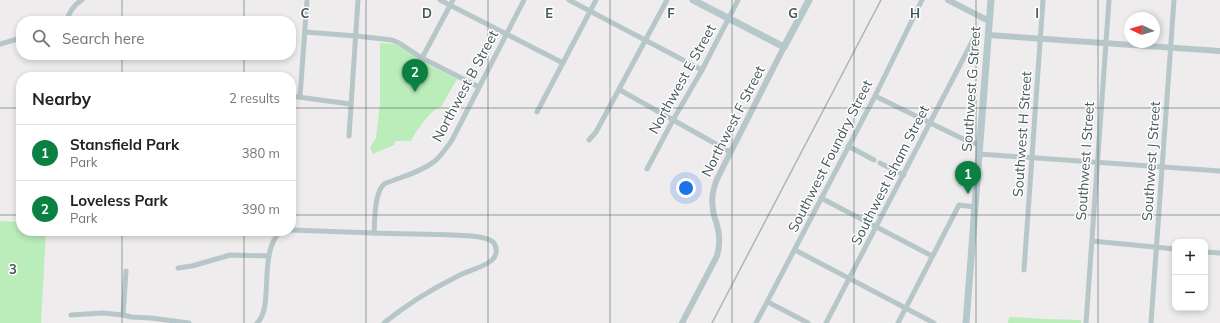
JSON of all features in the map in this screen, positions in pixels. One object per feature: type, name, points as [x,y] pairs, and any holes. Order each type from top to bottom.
[{"type":"main road","points":[[693,0],[784,47]]},
{"type":"main road","name":"Northwest F Street","points":[[784,47],[809,0]]},
{"type":"main road","name":"Southwest G Street","points":[[966,323],[991,0]]},
{"type":"street","points":[[68,16],[76,4],[82,0]]},
{"type":"street","points":[[300,97],[307,0]]},
{"type":"street","points":[[349,136],[358,0]]},
{"type":"street","points":[[440,0],[563,63]]},
{"type":"street","points":[[422,58],[453,0]]},
{"type":"street","name":"Northwest B Street","points":[[374,233],[376,202],[380,187],[428,165],[439,157],[452,140],[524,0]]},
{"type":"street","points":[[569,0],[702,70]]},
{"type":"street","points":[[537,112],[596,0]]},
{"type":"street","points":[[589,140],[596,132],[620,90],[667,0]]},
{"type":"street","name":"Northwest E Street","points":[[647,169],[702,70],[738,0]]},
{"type":"street","name":"Southwest Foundry Street","points":[[756,323],[875,96],[922,0]]},
{"type":"street","points":[[948,0],[989,21]]},
{"type":"street","name":"Southwest H Street","points":[[1024,270],[1043,0]]},
{"type":"street","name":"Southwest I Street","points":[[1086,323],[1109,0]]},
{"type":"street","name":"Southwest J Street","points":[[1152,323],[1174,0]]},
{"type":"street","points":[[304,32],[392,40],[422,58],[479,87]]},
{"type":"street","points":[[988,35],[1220,51]]},
{"type":"street","name":"Southwest Isham Street","points":[[826,323],[974,38]]},
{"type":"street","points":[[0,44],[16,39]]},
{"type":"street","name":"Northwest F Street","points":[[682,323],[717,256],[719,249],[719,230],[713,211],[713,192],[717,178],[784,47]]},
{"type":"street","points":[[620,90],[730,152]]},
{"type":"street","points":[[875,96],[973,143],[980,144]]},
{"type":"street","points":[[296,97],[350,104]]},
{"type":"street","points":[[848,146],[874,160]]},
{"type":"street","points":[[979,154],[1220,171]]},
{"type":"street","points":[[880,162],[904,175]]},
{"type":"street","points":[[821,198],[932,256]]},
{"type":"street","points":[[898,323],[959,205],[975,207]]},
{"type":"street","points":[[296,230],[472,236],[490,240],[494,243],[496,254],[491,261],[433,289],[411,302],[384,323]]},
{"type":"street","points":[[257,323],[264,311],[269,256],[272,243],[277,236]]},
{"type":"street","points":[[1092,241],[1172,249]]},
{"type":"street","points":[[795,250],[934,323]]},
{"type":"street","points":[[1208,252],[1220,253]]},
{"type":"street","points":[[178,268],[192,266],[230,255],[269,256]]},
{"type":"street","points":[[123,315],[126,271]]},
{"type":"street","points":[[768,302],[808,323]]},
{"type":"street","points":[[71,315],[103,313],[189,323]]},
{"type":"green space","points":[[380,43],[394,44],[404,48],[429,65],[457,79],[441,107],[428,116],[411,141],[395,141],[394,145],[373,154],[370,147],[376,138],[380,104]]},
{"type":"green space","points":[[0,221],[16,222],[16,236],[46,236],[41,323],[0,323]]},
{"type":"green space","points":[[1009,317],[1081,320],[1081,323],[1008,323]]},
{"type":"railway","points":[[712,323],[881,0]]},
{"type":"place","name":"Loveless Park","points":[[415,92]]},
{"type":"place","name":"Stansfield Park","points":[[968,194]]}]
